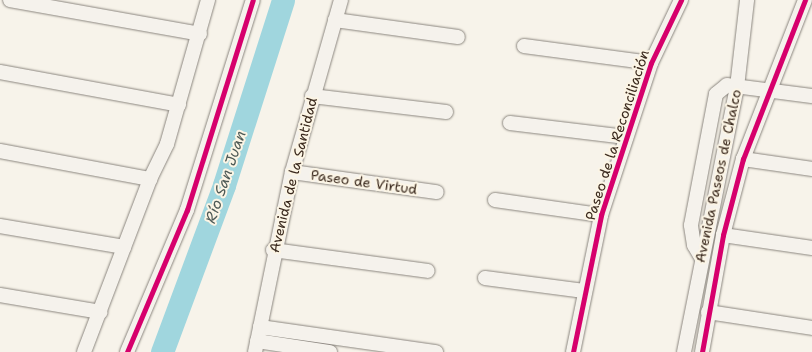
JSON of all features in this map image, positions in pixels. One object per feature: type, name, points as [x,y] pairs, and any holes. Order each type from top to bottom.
[{"type":"street","points":[[10,0],[200,34]]},
{"type":"street","points":[[84,352],[101,312],[150,179],[167,144],[200,34],[208,0]]},
{"type":"street","points":[[127,352],[187,210],[253,0]]},
{"type":"street","name":"Avenida de la Santidad","points":[[256,347],[273,250],[292,172],[312,96],[341,0]]},
{"type":"street","name":"Paseo de la Reconciliación","points":[[573,352],[584,291],[601,215],[651,63],[681,0]]},
{"type":"street","name":"Avenida Paseos de Chalco","points":[[684,352],[701,257],[694,244],[691,224],[716,94],[727,85],[737,87],[748,0]]},
{"type":"street","name":"Avenida Paseos de Chalco","points":[[702,352],[723,235],[743,159],[769,91],[807,3]]},
{"type":"street","points":[[335,20],[458,37]]},
{"type":"street","points":[[524,46],[651,63]]},
{"type":"street","points":[[0,72],[178,105]]},
{"type":"street","points":[[737,87],[812,96]]},
{"type":"street","points":[[312,96],[446,112]]},
{"type":"street","points":[[510,123],[626,137]]},
{"type":"street","points":[[0,152],[150,179]]},
{"type":"street","points":[[743,159],[812,170]]},
{"type":"street","name":"Paseo de Virtud","points":[[292,172],[436,192]]},
{"type":"street","points":[[495,200],[601,215]]},
{"type":"street","points":[[0,226],[124,247]]},
{"type":"street","points":[[723,235],[812,248]]},
{"type":"street","points":[[273,250],[428,271]]},
{"type":"street","points":[[485,278],[584,291]]},
{"type":"street","points":[[0,295],[101,312]]},
{"type":"street","points":[[708,312],[812,328]]},
{"type":"street","points":[[260,326],[436,352]]},
{"type":"street","points":[[256,347],[330,352]]},
{"type":"waterway","name":"Río San Juan","points":[[162,352],[224,185],[283,0]]},
{"type":"cycle path","points":[[127,352],[187,210],[253,0]]},
{"type":"cycle path","points":[[573,352],[601,215],[651,63],[681,0]]},
{"type":"cycle path","points":[[702,352],[723,235],[743,159],[805,0]]}]
